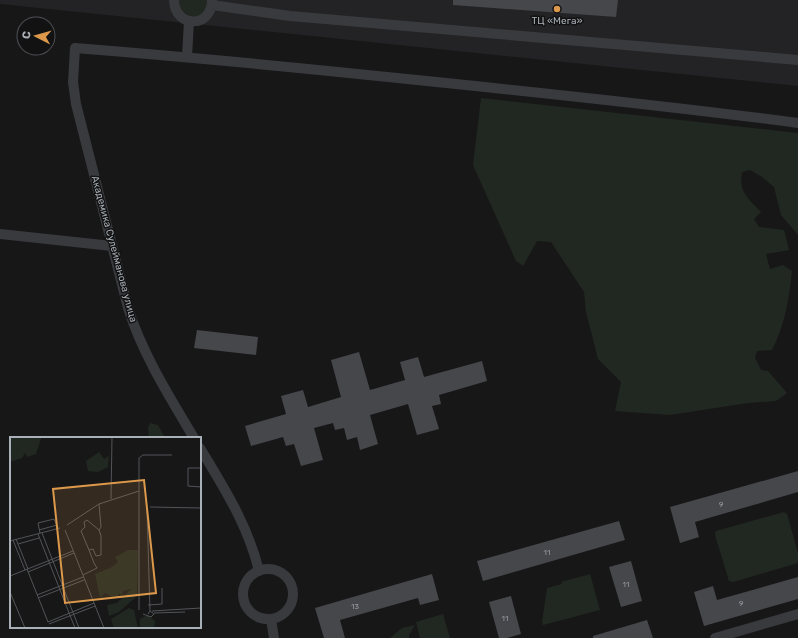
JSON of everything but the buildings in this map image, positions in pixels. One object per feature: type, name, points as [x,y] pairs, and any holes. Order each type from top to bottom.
[{"type":"street","points":[[174,0],[174,8],[177,14],[188,21],[196,21],[205,17],[212,3],[290,16],[798,60]]},
{"type":"street","points":[[188,21],[187,57],[674,107],[798,123]]},
{"type":"street","name":"Академика Сулейманова улица","points":[[187,57],[75,48],[73,82],[76,104],[128,308],[141,345],[193,437]]},
{"type":"street","points":[[0,234],[112,246]]},
{"type":"street","points":[[201,450],[242,520],[252,545],[259,571]]},
{"type":"street","points":[[270,569],[281,573],[289,580],[293,591],[291,604],[286,611],[271,619],[261,618],[252,613],[246,606],[243,596],[244,586],[247,580],[259,571],[270,569]]},
{"type":"street","points":[[715,638],[798,614]]},
{"type":"street","points":[[271,619],[274,638]]},
{"type":"shaded area","points":[[0,0],[798,0],[798,86],[0,4]]},
{"type":"shaded area","points":[[179,0],[207,0],[203,13],[194,16],[181,10]]},
{"type":"shaded area","points":[[481,98],[798,133],[798,235],[781,215],[774,187],[762,177],[750,170],[742,172],[741,179],[745,194],[761,212],[754,219],[759,227],[784,230],[789,250],[766,254],[770,269],[783,265],[792,271],[786,311],[772,350],[757,351],[755,358],[761,370],[768,371],[787,393],[776,401],[748,403],[670,415],[615,411],[621,382],[598,359],[586,312],[584,292],[551,242],[537,241],[523,266],[516,261],[473,165]]},
{"type":"shaded area","points":[[150,423],[158,425],[164,437],[149,437],[148,428]]},
{"type":"shaded area","points":[[784,512],[787,514],[798,553],[798,563],[733,582],[729,581],[715,535],[716,531]]},
{"type":"shaded area","points":[[590,574],[600,610],[543,625],[542,622],[547,588],[562,584],[561,582]]},
{"type":"shaded area","points":[[443,614],[450,638],[420,638],[416,622]]},
{"type":"shaded area","points":[[415,625],[409,635],[409,638],[390,638],[402,628]]},
{"type":"place","name":"ТЦ «Мега»","points":[[557,9]]}]
